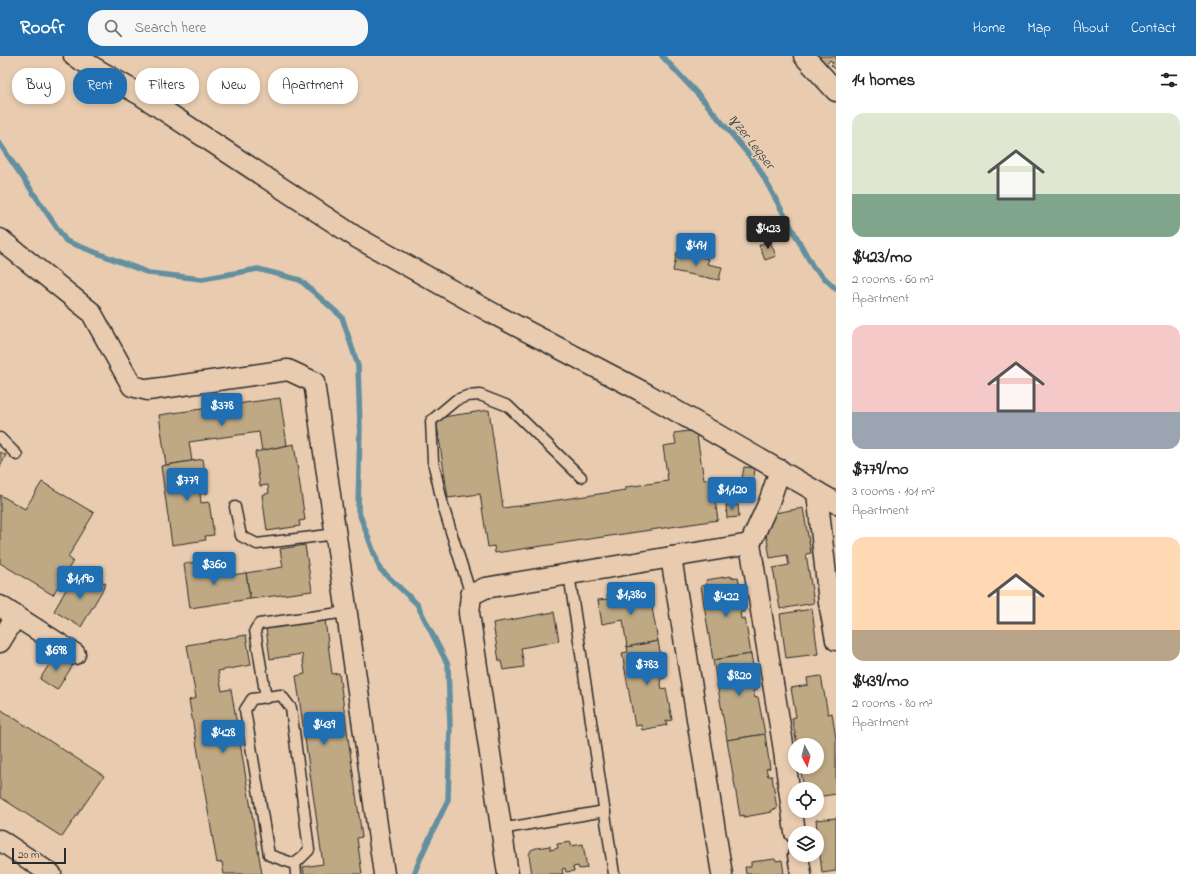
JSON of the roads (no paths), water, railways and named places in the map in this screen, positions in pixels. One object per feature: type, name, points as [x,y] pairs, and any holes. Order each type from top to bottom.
[{"type":"street","points":[[74,56],[139,94],[356,237],[494,314],[645,393],[836,503]]},
{"type":"street","points":[[804,56],[836,91]]},
{"type":"street","points":[[0,239],[91,312],[132,386],[148,390],[288,370],[314,382],[384,874]]},
{"type":"street","points":[[780,470],[769,502],[750,544],[794,826]]},
{"type":"street","points":[[816,492],[836,640]]},
{"type":"street","points":[[508,874],[469,613],[471,595],[485,588],[750,544]]},
{"type":"street","points":[[671,557],[722,874]]},
{"type":"street","points":[[0,642],[8,611],[75,654]]},
{"type":"street","points":[[0,840],[51,874]]},
{"type":"street","points":[[799,862],[801,874]]},
{"type":"lane","points":[[471,595],[443,506],[433,461],[431,421],[456,400],[467,396],[480,395],[508,406],[581,477]]},
{"type":"lane","points":[[0,438],[17,455]]},
{"type":"lane","points":[[234,507],[241,536],[257,544],[336,534]]},
{"type":"lane","points":[[569,574],[614,874]]},
{"type":"lane","points":[[266,698],[255,630],[259,624],[347,612]]},
{"type":"lane","points":[[281,696],[291,708],[309,850],[296,869],[270,855],[245,710],[252,699],[266,698],[281,696]]},
{"type":"lane","points":[[501,829],[605,811]]},
{"type":"waterway","name":"Iɣzer Leqṣer","points":[[662,56],[705,102],[757,165],[813,267],[836,289]]},
{"type":"waterway","points":[[0,144],[66,241],[149,273],[202,279],[258,269],[300,280],[342,317],[358,366],[360,427],[358,510],[380,569],[417,604],[448,665],[450,726],[448,800],[414,874]]}]
